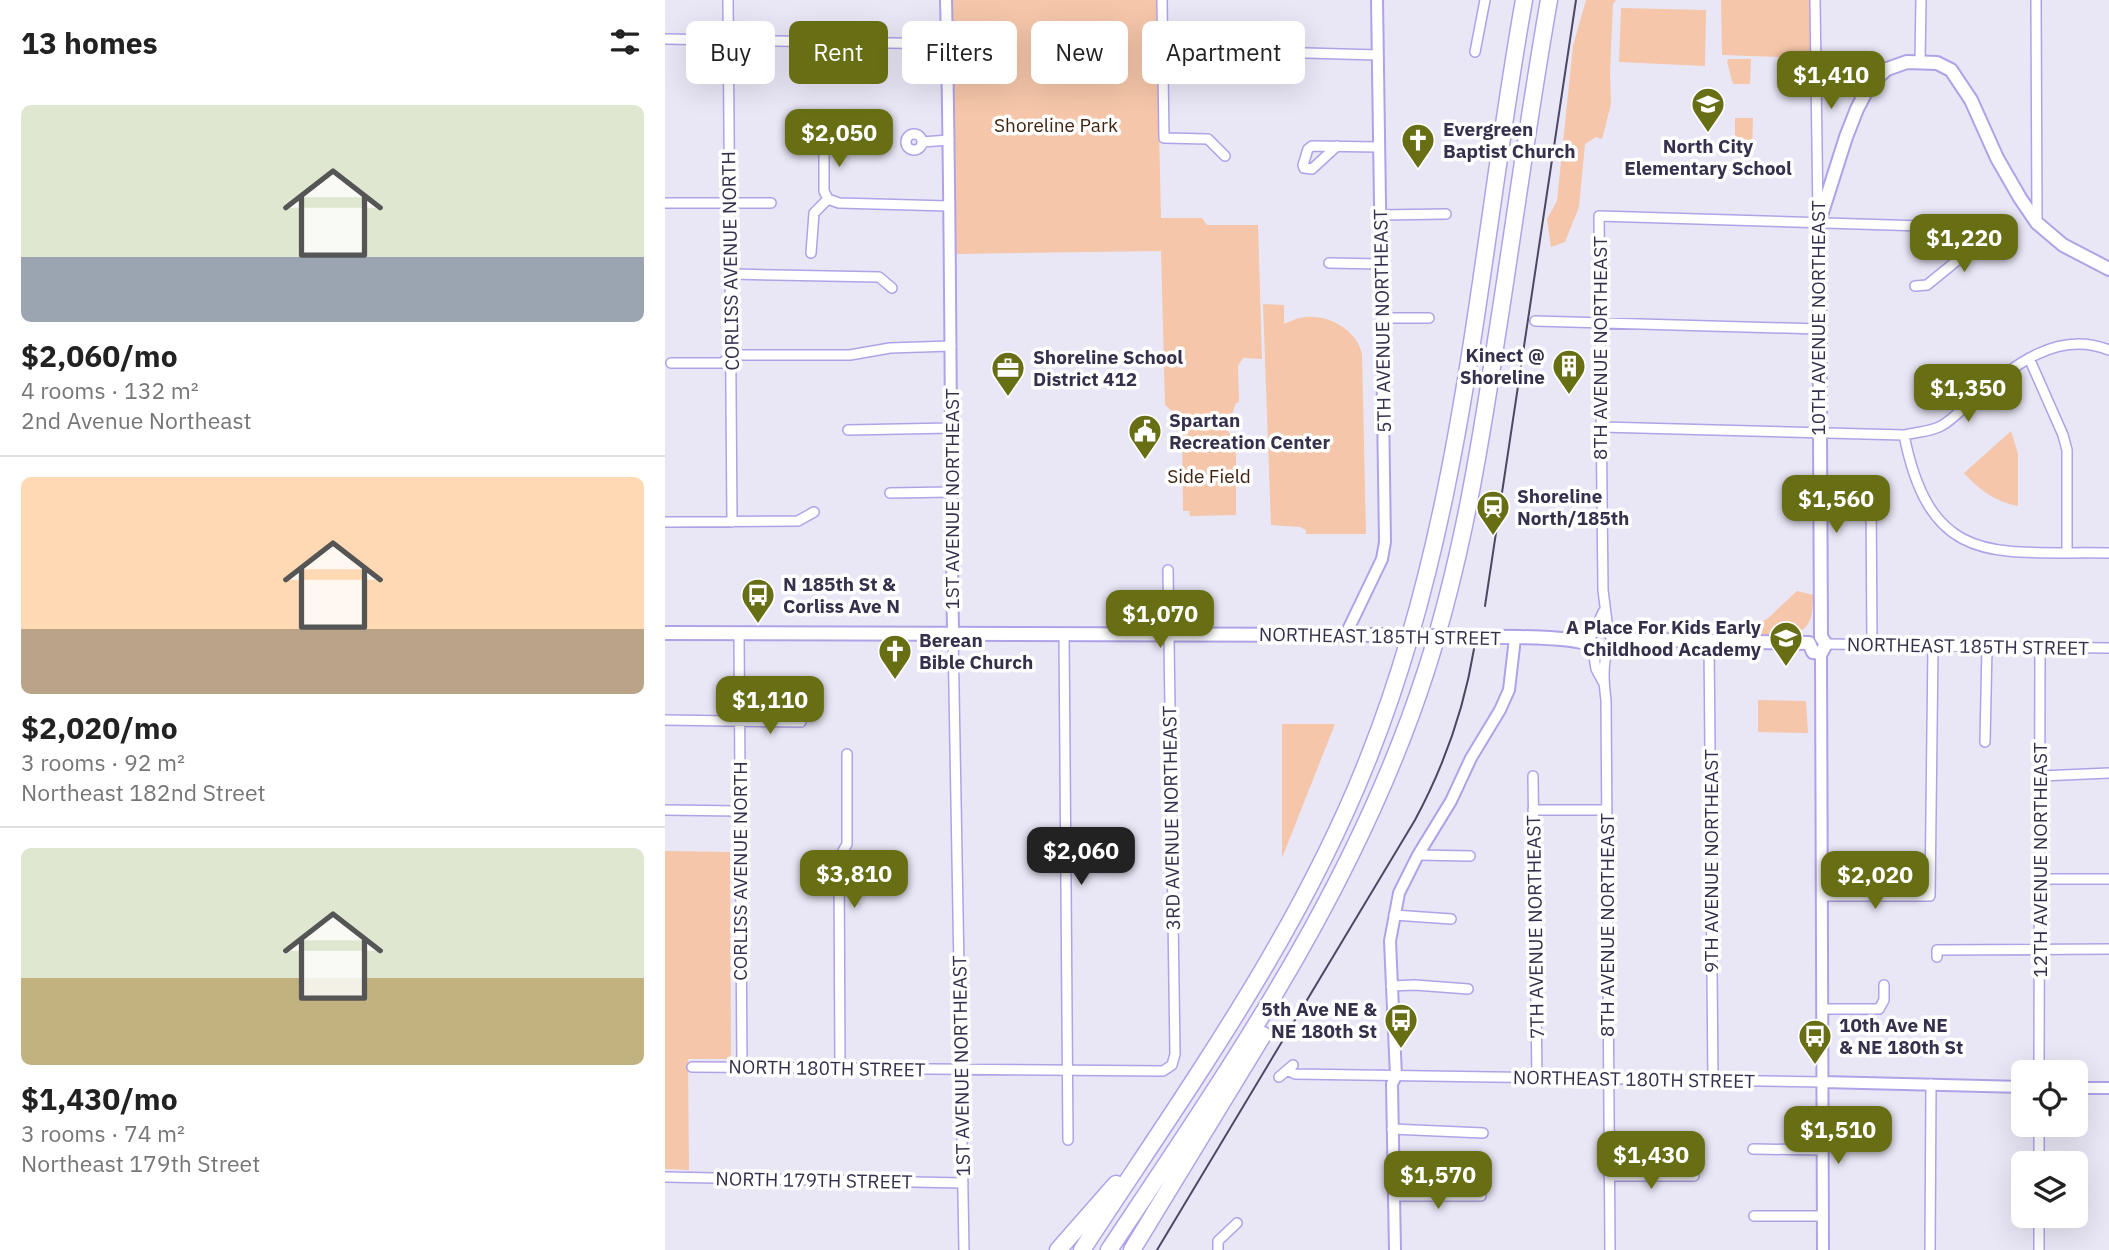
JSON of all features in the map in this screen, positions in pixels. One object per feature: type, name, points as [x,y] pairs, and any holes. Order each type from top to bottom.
[{"type":"highway","points":[[1082,1250],[1253,989],[1297,912],[1348,807],[1394,688],[1429,570],[1449,479],[1524,0]]},
{"type":"highway","points":[[1109,1250],[1245,1044],[1291,968],[1348,864],[1384,783],[1419,691],[1454,576],[1481,444],[1549,0]]},
{"type":"highway","points":[[1132,1250],[1261,1039],[1291,968]]},
{"type":"highway","points":[[1058,1250],[1145,1154]]},
{"type":"main road","points":[[1819,222],[1834,172],[1870,84],[1887,69],[1920,61],[1937,63],[1951,70],[1971,100],[1997,158],[2019,198],[2037,223],[2063,245],[2109,270]]},
{"type":"main road","name":"10TH AVENUE NORTHEAST","points":[[1819,222],[1819,644]]},
{"type":"main road","name":"NORTHEAST 185TH STREET","points":[[665,633],[1346,634],[1819,644]]},
{"type":"street","name":"CORLISS AVENUE NORTH","points":[[727,0],[727,21]]},
{"type":"street","name":"1ST AVENUE NORTHEAST","points":[[946,0],[946,21]]},
{"type":"street","points":[[1162,0],[1162,21]]},
{"type":"street","name":"5TH AVENUE NORTHEAST","points":[[1346,634],[1382,559],[1385,542],[1377,0]]},
{"type":"street","points":[[1475,52],[1485,0]]},
{"type":"street","name":"10TH AVENUE NORTHEAST","points":[[1815,0],[1819,222]]},
{"type":"street","points":[[1920,61],[1921,0]]},
{"type":"street","points":[[2036,0],[2037,223]]},
{"type":"street","points":[[665,39],[686,39]]},
{"type":"street","points":[[775,41],[902,43]]},
{"type":"street","points":[[1305,53],[1378,55]]},
{"type":"street","name":"CORLISS AVENUE NORTH","points":[[728,84],[732,522]]},
{"type":"street","name":"1ST AVENUE NORTHEAST","points":[[948,84],[951,492],[964,1250]]},
{"type":"street","points":[[1163,84],[1164,138],[1208,139],[1225,156]]},
{"type":"street","points":[[922,142],[949,140]]},
{"type":"street","points":[[824,146],[824,191],[828,199],[839,204],[948,206]]},
{"type":"street","points":[[1337,146],[1379,147]]},
{"type":"street","points":[[811,253],[814,213],[828,199]]},
{"type":"street","points":[[665,202],[771,203]]},
{"type":"street","points":[[1380,215],[1446,214]]},
{"type":"street","name":"8TH AVENUE NORTHEAST","points":[[1604,684],[1597,669],[1604,607],[1599,216],[1819,222]]},
{"type":"street","points":[[1819,222],[1954,227],[1970,233],[1971,242],[1965,254],[1927,285],[1915,286]]},
{"type":"street","points":[[1329,263],[1381,264]]},
{"type":"street","points":[[731,274],[879,277],[892,288]]},
{"type":"street","points":[[1381,318],[1429,318]]},
{"type":"street","points":[[1535,321],[1818,329]]},
{"type":"street","points":[[1602,427],[1904,435],[1942,426],[2003,376],[2029,358],[2051,348],[2066,344],[2085,344],[2109,350]]},
{"type":"street","points":[[671,363],[722,363],[731,355],[850,355],[890,348],[951,346]]},
{"type":"street","points":[[2029,358],[2048,397],[2067,450],[2067,552]]},
{"type":"street","points":[[848,430],[951,428]]},
{"type":"street","points":[[1904,435],[1910,465],[1922,492],[1936,517],[1949,531],[1968,542],[2000,552],[2109,554]]},
{"type":"street","points":[[890,493],[951,492]]},
{"type":"street","points":[[1871,492],[1871,645]]},
{"type":"street","points":[[665,523],[799,521],[814,512]]},
{"type":"street","name":"3RD AVENUE NORTHEAST","points":[[1067,1072],[1163,1071],[1172,1065],[1175,1054],[1168,570]]},
{"type":"street","name":"CORLISS AVENUE NORTH","points":[[739,632],[741,1068]]},
{"type":"street","points":[[1064,633],[1068,1140]]},
{"type":"street","points":[[1395,1250],[1392,1084],[1396,1076],[1390,941],[1394,915],[1399,892],[1418,855],[1440,822],[1471,758],[1509,690],[1515,638]]},
{"type":"street","name":"8TH AVENUE NORTHEAST","points":[[1600,639],[1606,675],[1610,1250]]},
{"type":"street","name":"9TH AVENUE NORTHEAST","points":[[1709,641],[1713,1081]]},
{"type":"street","name":"10TH AVENUE NORTHEAST","points":[[1819,644],[1823,1250]]},
{"type":"street","name":"NORTHEAST 185TH STREET","points":[[1819,644],[2109,648]]},
{"type":"street","points":[[1822,896],[1930,896],[1933,647]]},
{"type":"street","points":[[1985,741],[1986,647]]},
{"type":"street","name":"12TH AVENUE NORTHEAST","points":[[2039,1060],[2040,648]]},
{"type":"street","points":[[665,720],[801,722]]},
{"type":"street","points":[[839,1069],[839,858],[847,844],[847,754]]},
{"type":"street","points":[[2041,776],[2109,773]]},
{"type":"street","name":"7TH AVENUE NORTHEAST","points":[[1533,776],[1537,1078]]},
{"type":"street","points":[[665,810],[739,811]]},
{"type":"street","points":[[1533,810],[1607,810]]},
{"type":"street","points":[[1418,855],[1470,856]]},
{"type":"street","points":[[2040,879],[2109,879]]},
{"type":"street","points":[[1394,915],[1451,919]]},
{"type":"street","points":[[1937,953],[2109,949]]},
{"type":"street","points":[[1822,1009],[1879,1009],[1884,1000],[1884,985]]},
{"type":"street","points":[[1391,986],[1468,989]]},
{"type":"street","name":"NORTH 180TH STREET","points":[[692,1067],[961,1069]]},
{"type":"street","name":"NORTHEAST 180TH STREET","points":[[1279,1077],[1290,1067],[1295,1074],[2011,1087]]},
{"type":"street","points":[[961,1069],[1067,1072]]},
{"type":"street","points":[[1930,1250],[1931,1084]]},
{"type":"street","points":[[2088,1088],[2109,1088]]},
{"type":"street","points":[[1392,1129],[1483,1133]]},
{"type":"street","points":[[1753,1149],[1823,1150]]},
{"type":"street","points":[[1609,1176],[1694,1177]]},
{"type":"street","name":"NORTH 179TH STREET","points":[[665,1177],[963,1182]]},
{"type":"street","points":[[1394,1196],[1482,1196]]},
{"type":"street","points":[[1754,1216],[1823,1216]]},
{"type":"street","points":[[1218,1245],[1237,1223]]},
{"type":"street","points":[[2039,1228],[2039,1250]]},
{"type":"green space","name":"Shoreline Park","points":[[950,0],[1156,0],[1156,21],[1142,21],[1142,84],[1158,84],[1161,218],[1202,218],[1207,225],[1258,225],[1262,359],[1243,358],[1238,366],[1239,402],[1236,403],[1231,417],[1177,416],[1165,405],[1161,251],[956,254],[952,84],[1017,84],[1017,21],[950,21]]},
{"type":"green space","points":[[1586,0],[1616,0],[1613,4],[1611,104],[1602,139],[1596,137],[1585,144],[1579,207],[1565,242],[1551,247],[1547,219],[1557,201],[1573,46]]},
{"type":"green space","points":[[1721,0],[1812,0],[1813,58],[1722,55]]},
{"type":"green space","points":[[1621,8],[1706,10],[1705,66],[1619,62]]},
{"type":"green space","points":[[1728,59],[1751,59],[1750,84],[1733,84]]},
{"type":"green space","points":[[1735,118],[1753,118],[1752,151],[1735,151]]},
{"type":"green space","points":[[1263,304],[1284,305],[1284,324],[1298,318],[1310,317],[1339,324],[1359,345],[1362,354],[1366,534],[1306,534],[1306,530],[1300,527],[1271,525]]},
{"type":"green space","name":"Side Field","points":[[1182,424],[1223,424],[1236,442],[1236,515],[1190,516],[1189,511],[1183,511]]},
{"type":"green space","points":[[2011,431],[2018,454],[2018,506],[2002,502],[1988,494],[1964,473]]},
{"type":"green space","points":[[1797,591],[1814,595],[1810,619],[1804,628],[1790,635],[1747,635],[1750,623],[1766,620]]},
{"type":"green space","points":[[1758,700],[1806,701],[1808,733],[1758,732]]},
{"type":"green space","points":[[1282,724],[1335,724],[1282,858]]},
{"type":"green space","points":[[665,851],[730,852],[731,1059],[688,1059],[689,1170],[665,1169]]},
{"type":"tram line","points":[[1485,606],[1576,0]]},
{"type":"tram line","points":[[1157,1250],[1415,820],[1452,737],[1465,694],[1474,649]]},
{"type":"place","name":"North City Elementary School","points":[[1708,134]]},
{"type":"place","name":"Evergreen Baptist Church","points":[[1418,170]]},
{"type":"place","name":"Kinect @ Shoreline","points":[[1569,396]]},
{"type":"place","name":"Shoreline School District 412","points":[[1008,398]]},
{"type":"place","name":"Spartan Recreation Center","points":[[1145,461]]},
{"type":"place","name":"Shoreline North/185th","points":[[1493,537]]},
{"type":"place","name":"N 185th St & Corliss Ave N","points":[[758,625]]},
{"type":"place","name":"A Place For Kids Early Childhood Academy","points":[[1786,668]]},
{"type":"place","name":"Berean Bible Church","points":[[895,681]]},
{"type":"place","name":"5th Ave NE & NE 180th St","points":[[1401,1050]]},
{"type":"place","name":"10th Ave NE & NE 180th St","points":[[1815,1066]]}]
